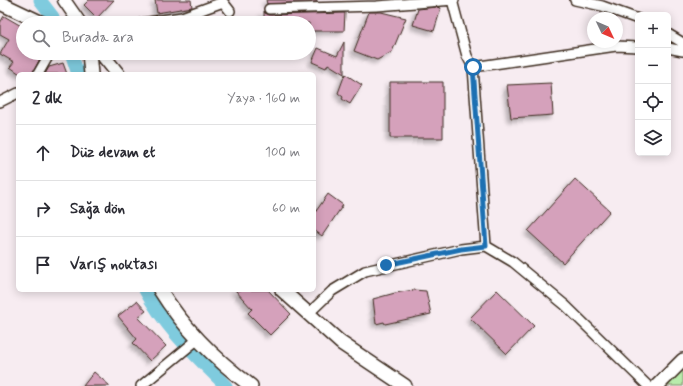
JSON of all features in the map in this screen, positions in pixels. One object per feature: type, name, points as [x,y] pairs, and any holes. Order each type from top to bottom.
[{"type":"main road","points":[[0,3],[27,16]]},
{"type":"main road","points":[[90,60],[91,72]]},
{"type":"main road","points":[[107,60],[116,72]]},
{"type":"main road","points":[[161,292],[196,340],[251,386]]},
{"type":"main road","points":[[284,292],[341,343],[405,386]]},
{"type":"main road","points":[[657,386],[683,360]]},
{"type":"street","points":[[64,0],[75,16]]},
{"type":"street","points":[[269,9],[453,0],[467,56],[473,67],[486,246]]},
{"type":"street","points":[[576,0],[602,6],[635,18]]},
{"type":"street","points":[[185,16],[223,2],[230,11]]},
{"type":"street","points":[[671,36],[683,43]]},
{"type":"street","points":[[473,67],[616,46],[635,47]]},
{"type":"street","points":[[671,49],[683,51]]},
{"type":"street","points":[[39,72],[46,60]]},
{"type":"street","points":[[0,102],[16,94]]},
{"type":"street","points":[[308,314],[332,291],[365,271],[461,249],[486,246],[513,262],[565,305],[648,386]]},
{"type":"street","points":[[141,386],[196,340]]},
{"type":"green space","points":[[683,370],[683,386],[667,386]]},
{"type":"building","points":[[89,0],[114,0],[99,16],[95,16],[84,5]]},
{"type":"building","points":[[155,0],[191,0],[192,7],[157,13]]},
{"type":"building","points":[[266,0],[317,0],[317,2],[267,4]]},
{"type":"building","points":[[436,7],[441,8],[434,31],[413,25],[418,9]]},
{"type":"building","points":[[264,12],[269,15],[345,13],[344,31],[316,31],[316,16],[264,16]]},
{"type":"building","points":[[369,12],[381,12],[406,18],[392,52],[377,60],[354,51]]},
{"type":"building","points":[[4,16],[16,23],[16,60],[39,60],[33,72],[17,72],[10,67],[14,62],[0,54],[9,39],[0,34],[0,23]]},
{"type":"building","points":[[344,42],[344,74],[328,64],[326,68],[312,62],[313,60],[316,60],[316,53],[318,48],[337,56]]},
{"type":"building","points":[[63,63],[66,72],[46,72],[49,67]]},
{"type":"building","points":[[345,74],[362,85],[350,104],[342,99],[343,97],[338,93]]},
{"type":"building","points":[[390,82],[443,82],[443,138],[390,138]]},
{"type":"building","points":[[551,83],[553,115],[511,118],[507,85]]},
{"type":"building","points":[[575,179],[610,211],[563,263],[528,231]]},
{"type":"building","points":[[328,194],[343,205],[322,236],[316,232],[316,211]]},
{"type":"building","points":[[414,290],[426,291],[431,314],[385,324],[384,322],[376,324],[373,299]]},
{"type":"building","points":[[497,290],[534,326],[507,354],[470,318]]},
{"type":"building","points":[[237,292],[270,292],[291,314],[270,335],[248,313],[252,309]]},
{"type":"building","points":[[137,301],[146,311],[138,317],[166,346],[150,361],[133,343],[137,339],[118,316]]},
{"type":"building","points":[[94,372],[110,386],[83,386]]},
{"type":"waterway","points":[[40,0],[52,16]]},
{"type":"waterway","points":[[73,60],[77,72]]},
{"type":"waterway","points":[[146,292],[162,317],[172,329],[192,352],[226,386]]},
{"type":"route","points":[[386,265],[461,249],[486,246],[473,67]]}]
